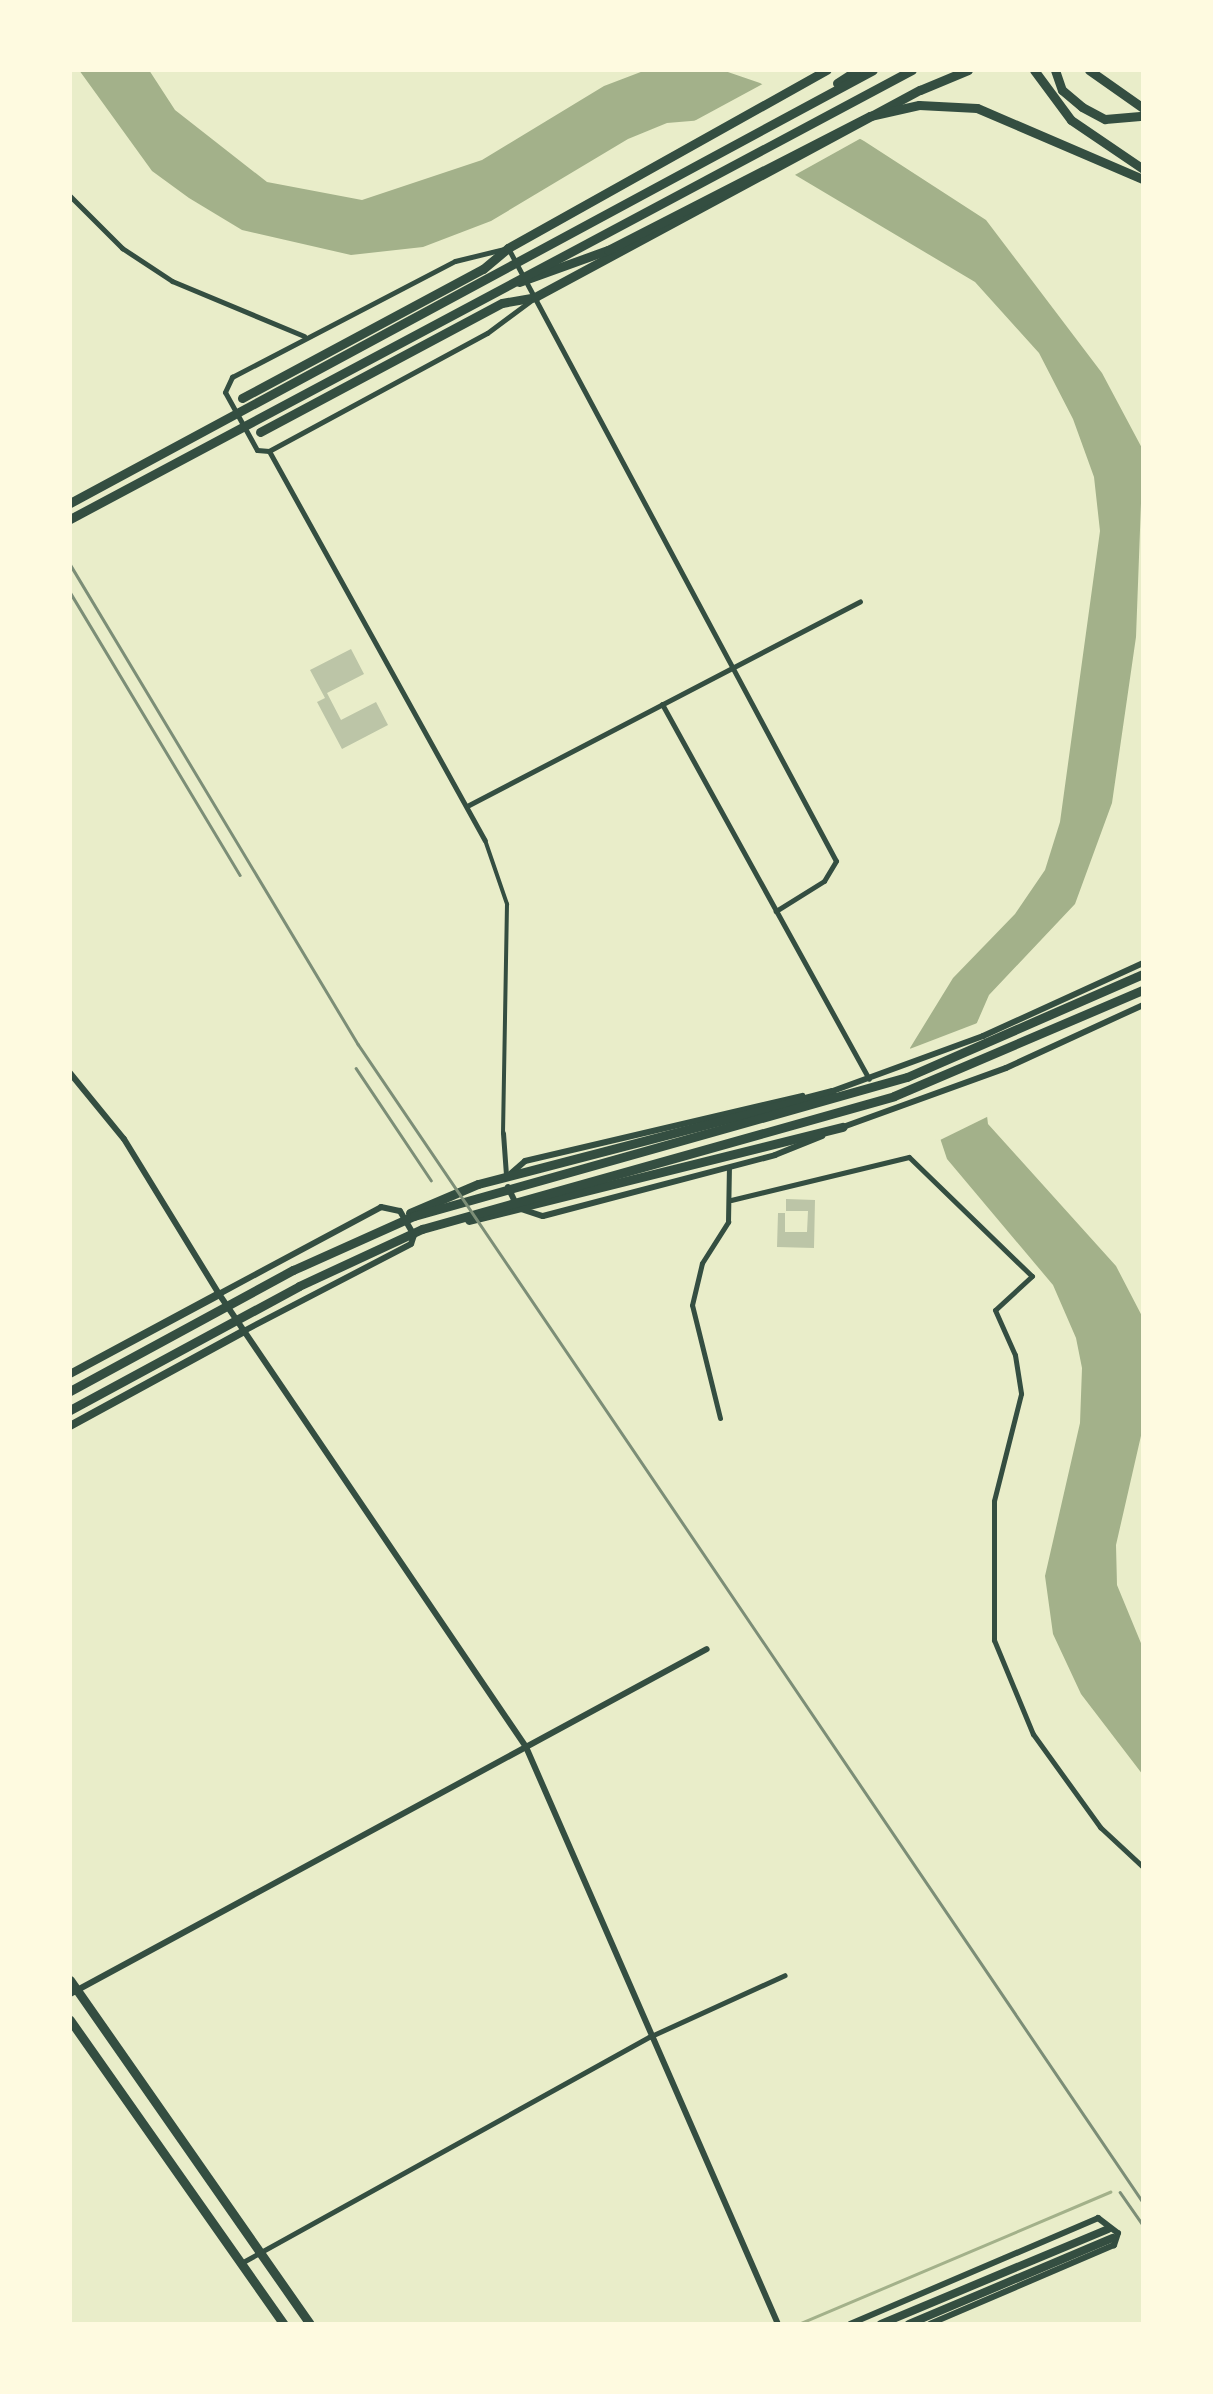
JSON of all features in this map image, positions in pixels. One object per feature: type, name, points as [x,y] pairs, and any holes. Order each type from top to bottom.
[{"type":"main road","points":[[242,398],[483,270],[508,248],[827,70]]},
{"type":"main road","points":[[793,112],[858,70]]},
{"type":"main road","points":[[70,504],[874,70]]},
{"type":"main road","points":[[70,520],[912,70]]},
{"type":"main road","points":[[260,432],[502,302],[535,298],[858,128],[920,90],[968,70]]},
{"type":"main road","points":[[1034,70],[1045,92],[1071,120],[1143,169]]},
{"type":"main road","points":[[1055,70],[1062,90],[1082,108],[1105,118],[1143,116]]},
{"type":"main road","points":[[1089,70],[1143,108]]},
{"type":"main road","points":[[493,292],[608,250],[870,116],[919,105],[977,108],[1143,179]]},
{"type":"main road","points":[[355,1242],[494,1191],[796,1113],[907,1076],[1143,974]]},
{"type":"main road","points":[[70,1410],[300,1286],[422,1229],[894,1096],[1143,990]]},
{"type":"main road","points":[[70,1391],[355,1242],[478,1184],[831,1092]]},
{"type":"main road","points":[[422,1229],[843,1127]]},
{"type":"main road","points":[[70,1374],[219,1294]]},
{"type":"main road","points":[[70,1426],[244,1332]]},
{"type":"main road","points":[[70,1980],[74,1992],[310,2324]]},
{"type":"main road","points":[[70,2020],[284,2324]]},
{"type":"main road","points":[[881,2324],[1110,2234],[908,2324]]},
{"type":"street","points":[[70,196],[122,248],[172,281],[306,337]]},
{"type":"street","points":[[535,298],[487,333],[269,451],[256,450],[226,384],[306,337],[454,260],[508,248],[535,298],[732,668],[836,861],[824,881],[776,911]]},
{"type":"street","points":[[269,451],[486,840],[508,904],[503,1133],[507,1178],[518,1208],[543,1216],[729,1167],[985,1077],[1143,1005]]},
{"type":"street","points":[[467,806],[860,601]]},
{"type":"street","points":[[662,704],[869,1080]]},
{"type":"street","points":[[507,1178],[525,1160],[764,1101],[831,1092],[869,1080],[983,1036],[1143,963]]},
{"type":"street","points":[[70,1073],[124,1139],[244,1332],[526,1747],[649,2037],[778,2324]]},
{"type":"street","points":[[731,1200],[909,1157],[1032,1276],[996,1310],[1015,1355],[1021,1394],[994,1500],[994,1640],[1033,1734],[1100,1827],[1143,1867]]},
{"type":"street","points":[[720,1418],[692,1304],[693,1282],[728,1222],[729,1167]]},
{"type":"street","points":[[219,1294],[381,1207],[400,1211],[414,1235],[411,1244],[244,1332]]},
{"type":"street","points":[[74,1992],[707,1649]]},
{"type":"street","points":[[243,2262],[649,2037],[785,1975]]},
{"type":"street","points":[[850,2324],[1098,2218],[1118,2233],[1114,2245],[930,2324]]},
{"type":"shaded area","points":[[79,70],[149,70],[175,110],[267,182],[362,200],[482,160],[604,86],[646,70],[722,70],[760,83],[864,141],[986,220],[1102,373],[1143,450],[1136,637],[1112,803],[1075,904],[989,995],[976,1025],[988,1124],[1116,1266],[1143,1318],[1143,1427],[1116,1545],[1117,1585],[1143,1648],[1143,1775],[1081,1694],[1053,1634],[1045,1576],[1080,1423],[1082,1368],[1076,1338],[1053,1285],[947,1159],[910,1048],[953,978],[1015,914],[1045,870],[1060,822],[1100,531],[1094,477],[1073,419],[1039,353],[975,282],[703,120],[667,123],[628,139],[491,221],[423,247],[351,255],[242,230],[189,198],[152,171]]},
{"type":"pier","points":[[768,81],[865,136],[793,176],[702,125],[685,126]]},
{"type":"pier","points":[[980,1022],[991,1115],[936,1142],[907,1050]]},
{"type":"building","points":[[351,649],[364,674],[327,693],[341,720],[376,702],[388,725],[342,749],[317,702],[325,698],[310,670]]},
{"type":"building","points":[[786,1199],[815,1200],[814,1248],[777,1247],[778,1213],[785,1213],[785,1232],[807,1232],[808,1211],[786,1211]]},
{"type":"waterway","points":[[801,2323],[1110,2192]]},
{"type":"railway","points":[[70,564],[358,1044],[1143,2202]]},
{"type":"railway","points":[[70,592],[240,875]]},
{"type":"railway","points":[[356,1068],[431,1180]]},
{"type":"railway","points":[[1120,2192],[1143,2225]]}]
